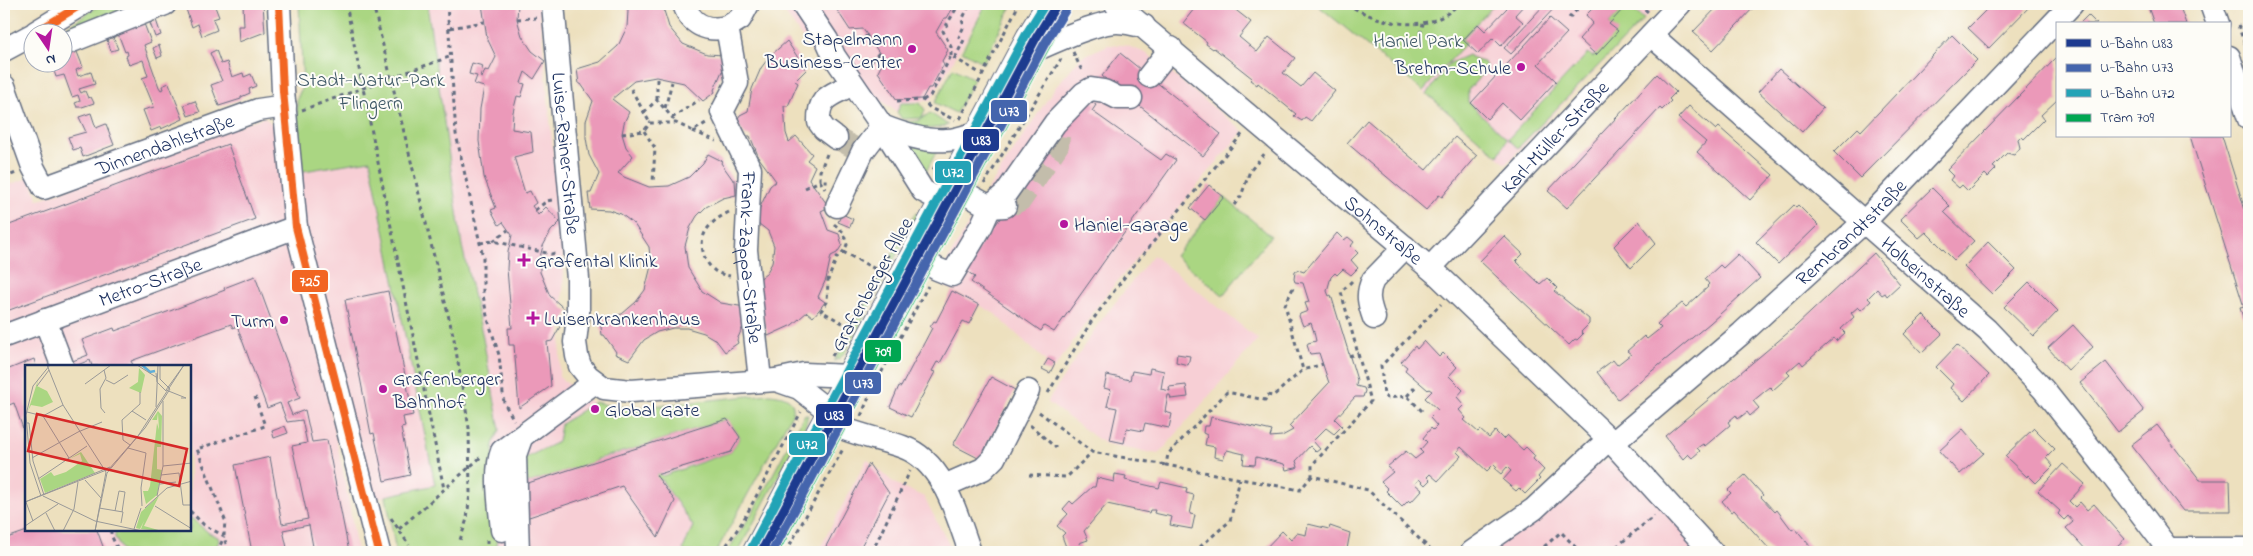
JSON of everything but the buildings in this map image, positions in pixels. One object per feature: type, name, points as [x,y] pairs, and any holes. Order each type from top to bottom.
[{"type":"main road","name":"Grafenberger Allee","points":[[757,552],[829,417],[840,367],[915,255],[965,127],[1026,47],[1051,4]]},
{"type":"street","points":[[52,22],[82,4]]},
{"type":"street","points":[[72,41],[165,4]]},
{"type":"street","points":[[279,4],[285,111],[296,227],[379,552]]},
{"type":"street","name":"Luise-Rainer-Straße","points":[[553,4],[578,279],[578,317],[575,342],[580,366],[594,382]]},
{"type":"street","points":[[684,4],[688,14],[703,27],[719,29],[727,27],[740,19],[748,4]]},
{"type":"street","points":[[804,4],[827,40],[834,56],[882,126],[922,191],[942,188],[993,201]]},
{"type":"street","points":[[1026,47],[1033,4]]},
{"type":"street","name":"Sohnstraße","points":[[1116,4],[1255,119],[1454,290],[1611,441],[1712,552]]},
{"type":"street","points":[[1142,4],[1151,22],[1148,29]]},
{"type":"street","name":"Karl-Müller-Straße","points":[[1430,268],[1680,4]]},
{"type":"street","name":"Rembrandtstraße","points":[[1611,441],[1756,321],[1864,222],[2072,4]]},
{"type":"street","points":[[2212,4],[2226,22]]},
{"type":"street","name":"Sohnstraße","points":[[1026,47],[1068,37],[1116,22],[1148,29]]},
{"type":"street","points":[[722,112],[737,83],[727,27]]},
{"type":"street","name":"Holbeinstraße","points":[[1651,35],[1987,330],[2043,389],[2114,478],[2166,551]]},
{"type":"street","points":[[1149,76],[1171,48]]},
{"type":"street","points":[[2238,53],[2249,119]]},
{"type":"street","points":[[836,138],[824,129],[819,122],[820,105],[825,98],[852,84]]},
{"type":"street","name":"Dinnendahlstraße","points":[[4,86],[33,167],[44,188],[258,110],[285,111]]},
{"type":"street","points":[[915,255],[937,269],[952,275],[982,224],[993,201],[1006,193],[1084,93],[1091,89],[1104,91],[1118,98],[1131,98]]},
{"type":"street","name":"Frank-Zappa-Straße","points":[[722,112],[750,169],[746,210],[748,278],[768,380]]},
{"type":"street","points":[[882,126],[900,134],[928,140],[949,140],[965,127]]},
{"type":"street","points":[[837,206],[863,151],[882,126]]},
{"type":"street","name":"Metro-Straße","points":[[4,336],[296,227]]},
{"type":"street","points":[[1374,318],[1368,298],[1373,280],[1405,247]]},
{"type":"street","points":[[45,320],[62,365]]},
{"type":"street","points":[[502,530],[499,459],[502,451],[519,432],[594,382],[612,390],[631,391],[768,380],[840,367]]},
{"type":"street","points":[[768,380],[799,388],[829,417],[853,432],[906,448],[917,456],[940,479],[944,486],[951,499],[970,552]]},
{"type":"street","points":[[944,486],[983,469],[994,458],[1038,400]]},
{"type":"street","points":[[518,552],[515,455],[519,432]]},
{"type":"street","points":[[1472,552],[1511,527],[1534,509],[1611,441]]},
{"type":"street","points":[[2166,551],[2249,549]]},
{"type":"path","points":[[346,4],[444,489]]},
{"type":"path","points":[[373,4],[454,339],[469,428],[470,493],[467,519],[458,544]]},
{"type":"path","points":[[447,4],[450,28],[449,57],[456,134],[483,257],[483,295],[487,316],[499,355],[504,403],[519,432]]},
{"type":"path","points":[[959,4],[943,31],[951,47],[953,57],[983,75]]},
{"type":"path","points":[[897,101],[923,100],[930,96],[964,40],[959,37],[964,26],[962,20],[970,4]]},
{"type":"path","points":[[923,100],[930,108],[965,127],[983,75],[1019,4]]},
{"type":"path","points":[[1347,4],[1377,18],[1399,23],[1423,24],[1453,10],[1458,4]]},
{"type":"path","points":[[1568,18],[1582,4]]},
{"type":"path","points":[[450,28],[484,22]]},
{"type":"path","points":[[1420,34],[1423,24]]},
{"type":"path","points":[[2230,31],[2238,53]]},
{"type":"path","points":[[858,42],[870,34]]},
{"type":"path","points":[[1067,51],[1070,47],[1091,89]]},
{"type":"path","points":[[871,62],[881,51]]},
{"type":"path","points":[[993,201],[1064,55]]},
{"type":"path","points":[[285,111],[392,78],[449,57]]},
{"type":"path","points":[[657,80],[657,100],[676,123]]},
{"type":"path","points":[[664,109],[672,82]]},
{"type":"path","points":[[631,90],[650,123]]},
{"type":"path","points":[[644,112],[657,100]]},
{"type":"path","points":[[672,118],[699,100]]},
{"type":"path","points":[[650,123],[676,123],[693,131],[722,112]]},
{"type":"path","points":[[1023,432],[1038,400],[1090,322],[1126,275],[1255,119]]},
{"type":"path","points":[[622,134],[644,131],[650,123]]},
{"type":"path","points":[[644,131],[655,148],[653,183]]},
{"type":"path","points":[[1234,205],[1241,196],[1250,171],[1277,138]]},
{"type":"path","points":[[941,155],[942,188]]},
{"type":"path","points":[[535,210],[547,201],[552,200]]},
{"type":"path","points":[[837,206],[839,213],[834,224],[842,232],[846,239],[846,245],[843,252],[837,258],[828,280],[827,302],[821,311],[848,326]]},
{"type":"path","points":[[746,210],[735,209],[717,218],[705,231],[701,245],[705,260],[715,271],[734,278],[748,278]]},
{"type":"path","name":"Grafenberger Allee","points":[[840,367],[848,326],[906,221]]},
{"type":"path","points":[[494,241],[508,230]]},
{"type":"path","points":[[480,243],[494,241],[542,252]]},
{"type":"path","points":[[843,252],[879,271]]},
{"type":"path","points":[[858,424],[867,401],[932,278]]},
{"type":"path","points":[[1038,400],[1092,452],[1300,490],[1312,476],[1312,465],[1371,401],[1341,292],[1354,278]]},
{"type":"path","points":[[1293,288],[1285,305],[1303,370]]},
{"type":"path","points":[[1417,385],[1406,396],[1388,398],[1384,396],[1382,366],[1454,290]]},
{"type":"path","points":[[1349,356],[1358,353]]},
{"type":"path","points":[[1166,465],[1168,454],[1227,392],[1265,400],[1267,395],[1273,396],[1303,370],[1323,364]]},
{"type":"path","points":[[1406,396],[1422,411]]},
{"type":"path","points":[[228,552],[224,536],[225,520],[198,449],[265,426],[255,397]]},
{"type":"path","points":[[722,552],[743,521],[805,404]]},
{"type":"path","points":[[1028,424],[1039,431],[1056,448]]},
{"type":"path","points":[[786,552],[847,441]]},
{"type":"path","points":[[398,529],[487,451]]},
{"type":"path","points":[[1029,476],[1067,477],[1092,452]]},
{"type":"path","points":[[872,552],[917,456]]},
{"type":"path","points":[[1312,476],[1368,490],[1433,552]]},
{"type":"path","points":[[1194,552],[1230,521],[1240,479]]},
{"type":"path","points":[[1610,552],[1668,504]]},
{"type":"path","points":[[191,512],[204,525],[224,536]]},
{"type":"path","points":[[111,531],[119,552]]},
{"type":"path","points":[[1538,552],[1561,532],[1580,552]]},
{"type":"path","points":[[217,552],[224,536]]},
{"type":"shaded area","points":[[427,4],[539,4],[564,267],[559,377],[598,407],[783,402],[714,552],[488,552],[493,446],[500,430],[482,333],[462,246]]},
{"type":"shaded area","points":[[779,4],[986,4],[931,100],[902,103],[897,112],[812,52]]},
{"type":"shaded area","name":"Brehm-Schule","points":[[1495,4],[1658,4],[1506,164],[1423,91],[1466,44],[1462,39]]},
{"type":"shaded area","points":[[1108,45],[1125,45],[1146,53],[1243,131],[1101,301],[1054,369],[995,314],[936,281],[987,191],[1054,89],[1081,57]]},
{"type":"shaded area","points":[[264,117],[273,125],[348,497],[357,552],[4,552],[4,187],[30,177],[38,200]]},
{"type":"shaded area","points":[[370,160],[435,485],[372,499],[304,233],[298,172]]},
{"type":"shaded area","points":[[1153,255],[1258,339],[1159,454],[1106,445],[1047,402],[1099,323]]},
{"type":"shaded area","points":[[1618,457],[1705,552],[1477,552],[1597,464]]},
{"type":"shaded area","points":[[867,459],[894,483],[924,497],[953,552],[818,552]]},
{"type":"green space","points":[[102,4],[158,4],[72,38],[72,24]]},
{"type":"green space","name":"Stadt-Natur-Park Flingern","points":[[299,4],[427,4],[462,246],[482,333],[500,430],[493,444],[497,552],[396,552],[386,496],[435,485],[370,160],[298,172],[297,99],[303,85]]},
{"type":"green space","points":[[986,4],[1013,4],[983,63],[962,51]]},
{"type":"green space","name":"Haniel Park","points":[[1316,4],[1495,4],[1462,39],[1466,43],[1423,91]]},
{"type":"green space","points":[[1628,6],[1644,19],[1518,148],[1508,139],[1588,53],[1593,57],[1617,31],[1609,24]]},
{"type":"green space","points":[[1468,55],[1484,62],[1487,69],[1468,90],[1468,102],[1507,139],[1498,156],[1427,94],[1450,63]]},
{"type":"green space","points":[[953,68],[974,79],[956,113],[935,103]]},
{"type":"green space","points":[[901,103],[920,103],[925,110],[922,118],[902,119],[897,112]]},
{"type":"green space","points":[[930,113],[948,125],[926,128],[914,127],[903,122],[918,121]]},
{"type":"green space","points":[[900,143],[937,150],[925,174]]},
{"type":"green space","points":[[1224,197],[1271,236],[1223,295],[1175,256]]},
{"type":"green space","points":[[915,213],[918,214],[846,351],[840,358],[834,361]]},
{"type":"green space","points":[[769,394],[782,396],[789,400],[792,403],[793,412],[716,552],[685,552],[683,549],[693,526],[661,479],[657,480],[656,475],[660,474],[662,476],[731,452],[740,437],[727,419],[651,442],[651,444],[597,459],[597,461],[525,484],[521,460],[558,442],[561,424],[595,402],[614,407],[643,407]]},
{"type":"green space","points":[[805,414],[808,415],[806,424],[738,552],[727,552],[754,510]]},
{"type":"green space","points":[[191,518],[209,533],[218,537],[219,541],[214,552],[123,552],[115,538],[115,531],[191,531]]},
{"type":"tunnel","points":[[1011,205],[1021,200],[1058,145],[1059,136]]},
{"type":"tunnel","points":[[836,138],[855,148]]},
{"type":"metro line","name":"U72","points":[[752,547],[1027,33],[1045,4]]},
{"type":"metro line","name":"U83","points":[[761,552],[1036,38],[1057,4]]},
{"type":"metro line","name":"U73","points":[[772,552],[1045,43],[1066,9]]},
{"type":"tram line","name":"709","points":[[775,552],[1064,13]]},
{"type":"transit line","name":"725","points":[[52,22],[82,4]]},
{"type":"transit line","name":"725","points":[[279,4],[283,91],[296,227],[379,552]]},
{"type":"place","name":"Stapelmann Business-Center","points":[[912,49]]},
{"type":"place","name":"Brehm-Schule","points":[[1521,67]]},
{"type":"place","name":"Haniel-Garage","points":[[1064,224]]},
{"type":"place","name":"Grafental Klinik","points":[[524,260]]},
{"type":"place","name":"Luisenkrankenhaus","points":[[533,318]]},
{"type":"place","name":"Turm","points":[[284,320]]},
{"type":"place","name":"Grafenberger Bahnhof","points":[[383,389]]},
{"type":"place","name":"Global Gate","points":[[595,409]]}]
